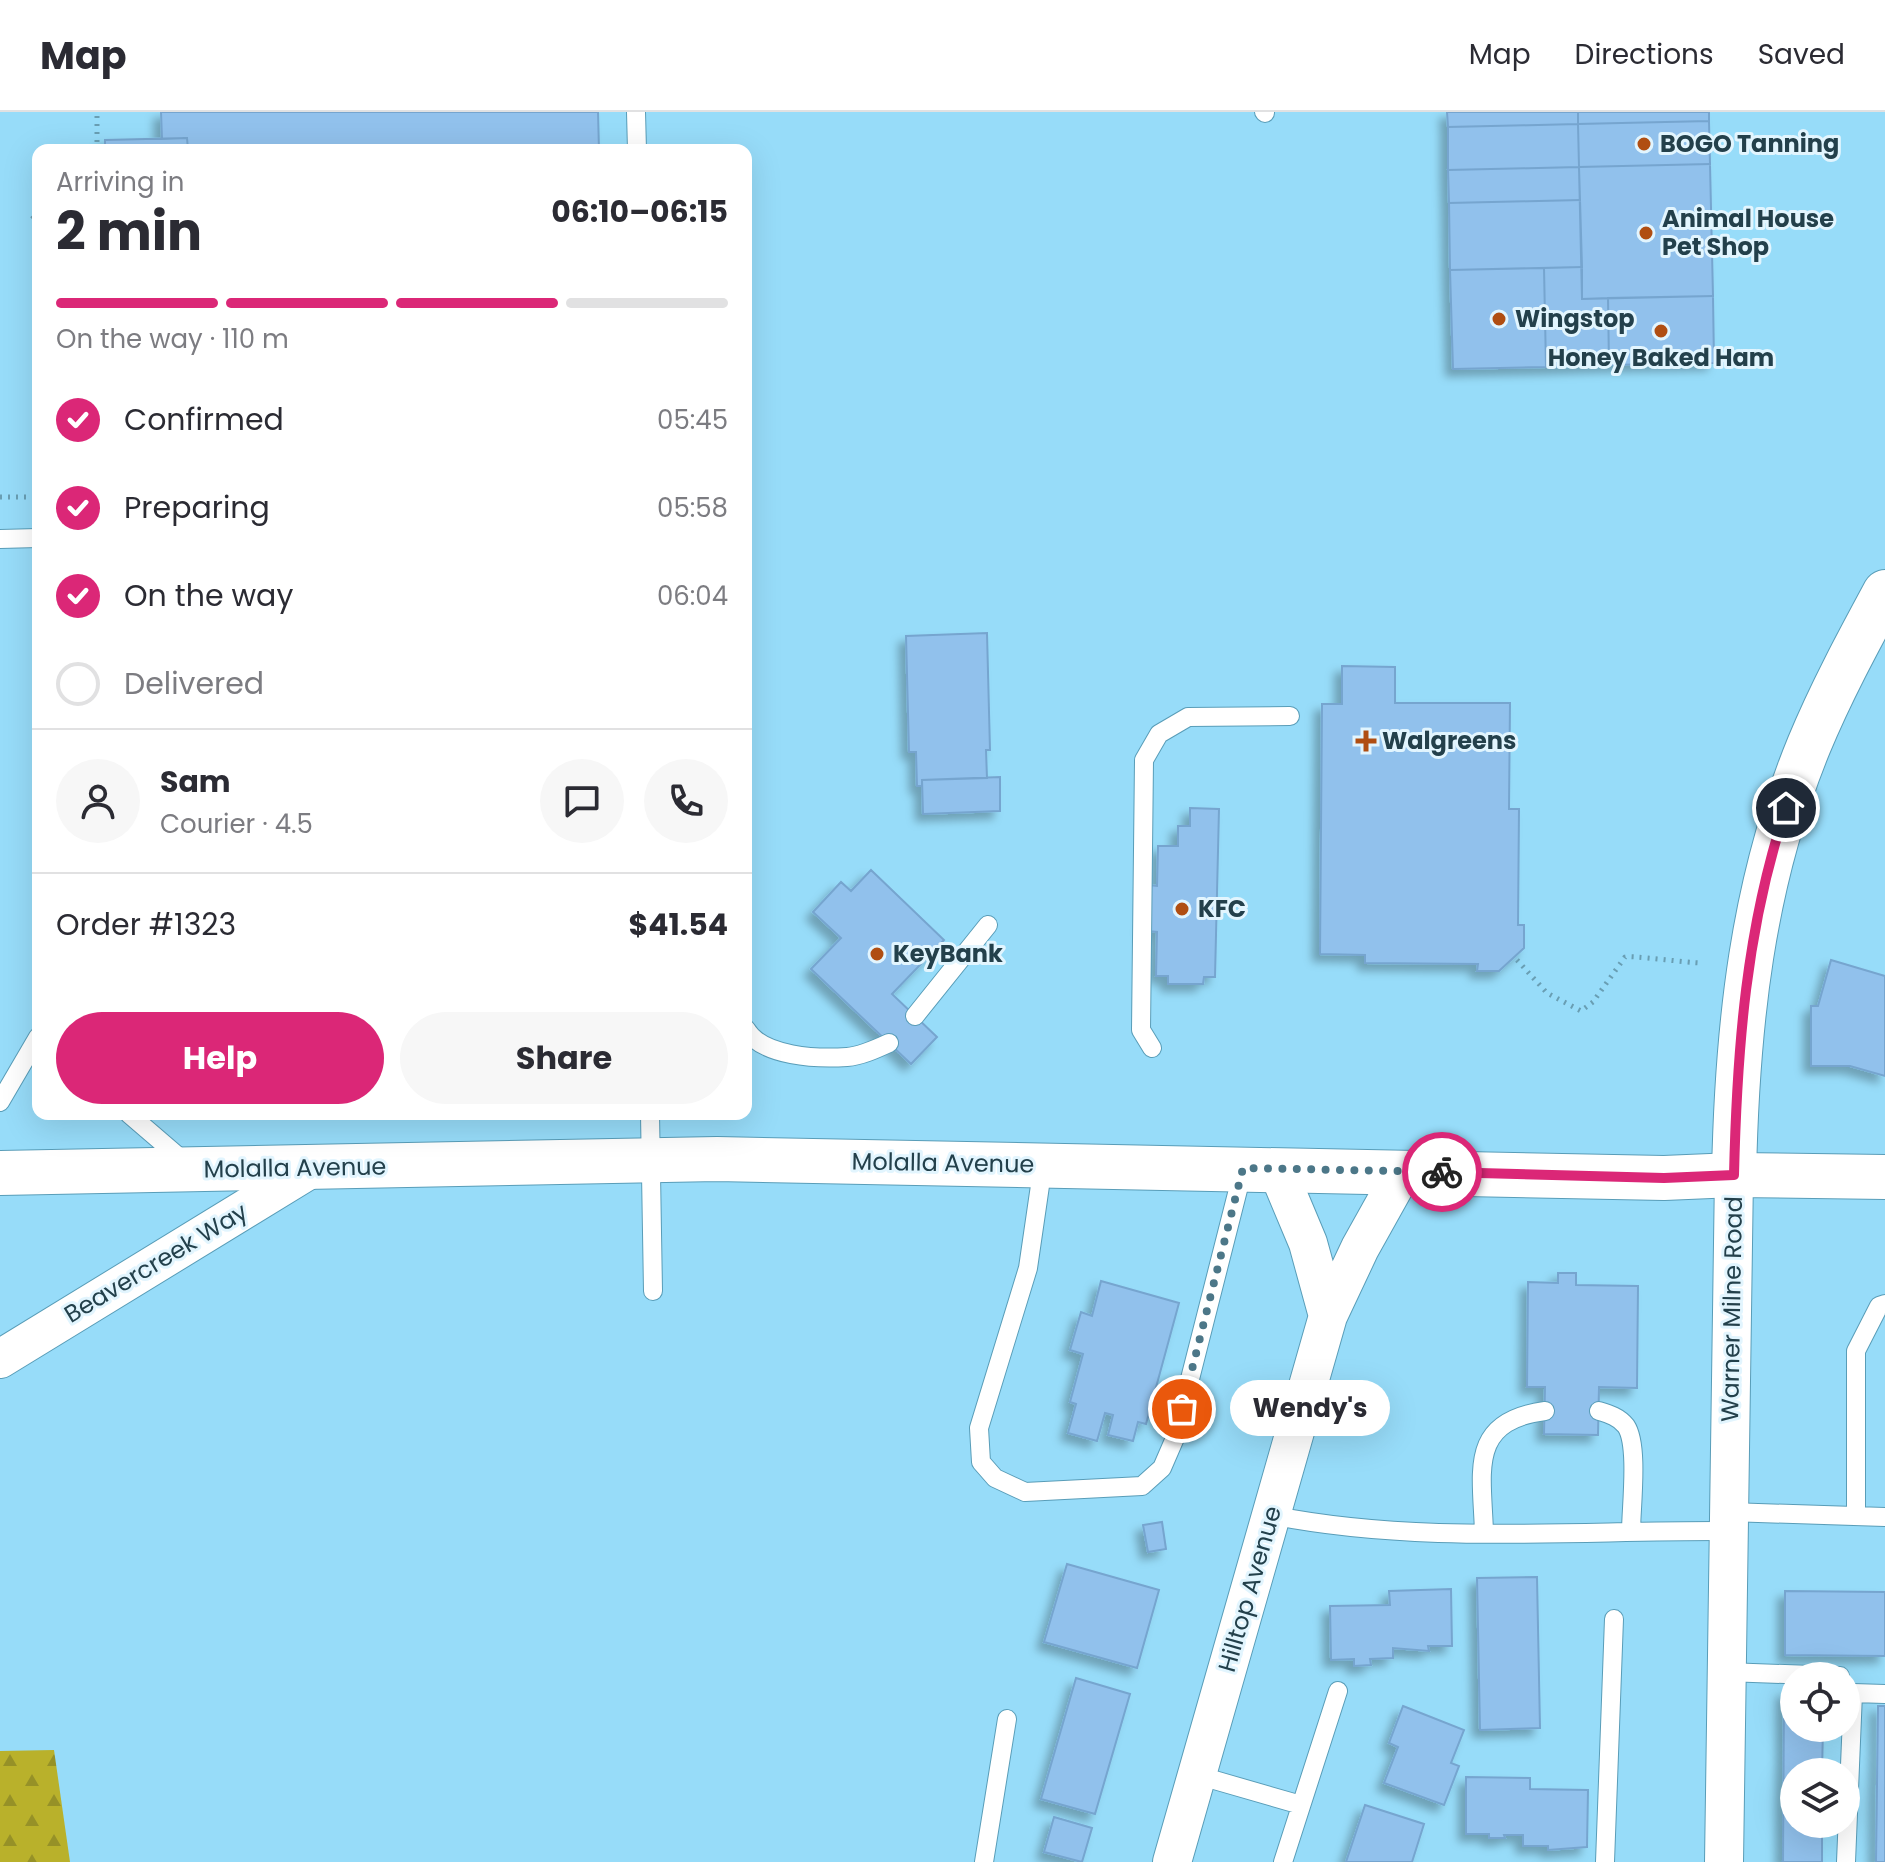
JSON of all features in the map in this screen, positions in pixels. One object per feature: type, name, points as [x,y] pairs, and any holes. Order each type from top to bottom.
[{"type":"main road","name":"Warner Milne Road","points":[[1734,1175],[1740,1030],[1755,924],[1765,878],[1808,747],[1885,592]]},
{"type":"main road","name":"Molalla Avenue","points":[[0,1173],[651,1161],[1403,1171],[1664,1178],[1734,1175],[1885,1177]]},
{"type":"street","name":"Beavercreek Way","points":[[0,1359],[312,1168]]},
{"type":"street","points":[[1260,1169],[1308,1243],[1328,1316]]},
{"type":"street","name":"Hilltop Avenue","points":[[1172,1862],[1328,1316],[1360,1248],[1403,1171]]},
{"type":"street","name":"Warner Milne Road","points":[[1724,1862],[1734,1175]]},
{"type":"lane","points":[[636,112],[637,144]]},
{"type":"lane","points":[[0,539],[32,538]]},
{"type":"lane","points":[[1152,1048],[1141,1030],[1144,760],[1159,734],[1188,717],[1290,716]]},
{"type":"lane","points":[[915,1016],[988,925]]},
{"type":"lane","points":[[752,1034],[767,1047],[787,1053],[848,1057],[889,1043]]},
{"type":"lane","points":[[0,1102],[32,1047]]},
{"type":"lane","points":[[136,1120],[194,1170]]},
{"type":"lane","points":[[650,1120],[653,1291]]},
{"type":"lane","points":[[1043,1165],[1028,1268],[979,1428],[981,1462],[995,1478],[1025,1492],[1142,1486],[1162,1468],[1175,1438],[1260,1169]]},
{"type":"lane","points":[[1856,1516],[1856,1351],[1879,1306],[1885,1304]]},
{"type":"lane","points":[[1484,1532],[1482,1473],[1487,1444],[1508,1419],[1545,1411]]},
{"type":"lane","points":[[1599,1411],[1614,1416],[1627,1427],[1632,1448],[1631,1532]]},
{"type":"lane","points":[[1271,1515],[1330,1527],[1484,1532],[1631,1532],[1729,1521],[1885,1517]]},
{"type":"lane","points":[[1605,1862],[1614,1619]]},
{"type":"lane","points":[[1726,1672],[1780,1674]]},
{"type":"lane","points":[[1283,1862],[1338,1691]]},
{"type":"lane","points":[[1860,1691],[1885,1694]]},
{"type":"lane","points":[[984,1862],[1007,1719]]},
{"type":"lane","points":[[1846,1862],[1848,1742]]},
{"type":"lane","points":[[1197,1775],[1301,1805]]},
{"type":"path","points":[[97,112],[97,144]]},
{"type":"path","points":[[0,497],[29,497]]},
{"type":"path","points":[[1517,960],[1547,993],[1581,1011],[1593,1002],[1625,957],[1632,955],[1655,962],[1702,963]]},
{"type":"green space","points":[[54,1750],[70,1862],[0,1862],[0,1751]]},
{"type":"building","points":[[161,112],[598,112],[599,144],[188,144],[187,138],[162,139]]},
{"type":"building","points":[[1447,112],[1578,112],[1578,124],[1448,127]]},
{"type":"building","points":[[1578,112],[1709,112],[1709,121],[1578,124]]},
{"type":"building","name":"BOGO Tanning","points":[[1709,121],[1710,164],[1579,167],[1578,124]]},
{"type":"building","points":[[1578,124],[1579,167],[1448,170],[1448,127]]},
{"type":"building","points":[[187,138],[188,144],[105,144],[105,140]]},
{"type":"building","name":"Animal House Pet Shop","points":[[1710,164],[1713,296],[1582,299],[1579,167]]},
{"type":"building","points":[[1579,167],[1580,200],[1449,203],[1448,170]]},
{"type":"building","points":[[1580,200],[1582,267],[1450,270],[1449,203]]},
{"type":"building","points":[[1582,267],[1582,299],[1608,298],[1609,365],[1546,367],[1544,268]]},
{"type":"building","name":"Wingstop","points":[[1544,268],[1546,367],[1453,369],[1450,270]]},
{"type":"building","name":"Honey Baked Ham","points":[[1713,296],[1714,363],[1609,365],[1608,298]]},
{"type":"building","points":[[987,633],[990,750],[986,750],[987,778],[922,780],[922,786],[917,786],[916,752],[909,752],[906,636]]},
{"type":"building","name":"Walgreens","points":[[1342,666],[1395,667],[1395,703],[1510,703],[1509,809],[1519,809],[1518,925],[1524,925],[1524,948],[1499,971],[1477,971],[1478,964],[1365,963],[1365,955],[1320,954],[1322,704],[1342,704]]},
{"type":"building","points":[[1000,777],[1000,811],[923,814],[922,780]]},
{"type":"building","name":"KFC","points":[[1190,808],[1219,809],[1215,977],[1204,977],[1203,984],[1168,984],[1168,976],[1156,976],[1157,932],[1147,931],[1148,885],[1157,886],[1158,846],[1178,846],[1178,826],[1190,826]]},
{"type":"building","name":"KeyBank","points":[[871,870],[944,940],[892,994],[937,1037],[911,1064],[811,969],[841,938],[813,912],[841,882],[851,891]]},
{"type":"building","points":[[1831,960],[1885,976],[1885,1076],[1850,1066],[1811,1066],[1811,1006],[1818,1006]]},
{"type":"building","points":[[1558,1273],[1576,1273],[1576,1285],[1638,1286],[1637,1388],[1599,1387],[1598,1435],[1544,1434],[1545,1387],[1527,1387],[1528,1282],[1558,1283]]},
{"type":"building","points":[[1101,1281],[1179,1303],[1146,1424],[1138,1422],[1133,1441],[1108,1435],[1113,1415],[1105,1413],[1097,1441],[1068,1433],[1076,1404],[1070,1402],[1083,1354],[1070,1350],[1081,1312],[1092,1316]]},
{"type":"building","points":[[1162,1522],[1166,1549],[1148,1552],[1143,1525]]},
{"type":"building","points":[[1067,1564],[1159,1590],[1137,1668],[1044,1642]]},
{"type":"building","points":[[1537,1577],[1540,1728],[1480,1730],[1477,1578]]},
{"type":"building","points":[[1451,1589],[1452,1646],[1428,1646],[1429,1651],[1393,1648],[1393,1658],[1370,1659],[1371,1665],[1354,1666],[1354,1659],[1331,1660],[1330,1606],[1390,1605],[1389,1591]]},
{"type":"building","points":[[1785,1591],[1885,1592],[1885,1656],[1785,1655]]},
{"type":"building","points":[[1076,1678],[1130,1694],[1095,1814],[1041,1799]]},
{"type":"building","points":[[1403,1706],[1464,1730],[1451,1763],[1459,1766],[1444,1805],[1384,1783],[1398,1747],[1389,1743]]},
{"type":"building","points":[[1878,1706],[1885,1706],[1885,1862],[1876,1862]]},
{"type":"building","points":[[1784,1742],[1823,1742],[1822,1758],[1784,1758]]},
{"type":"building","points":[[1466,1777],[1530,1778],[1530,1789],[1588,1790],[1587,1847],[1548,1850],[1548,1846],[1523,1846],[1523,1835],[1489,1838],[1489,1834],[1466,1834]]},
{"type":"building","points":[[1365,1805],[1424,1824],[1412,1862],[1346,1862]]},
{"type":"building","points":[[1054,1817],[1092,1828],[1082,1862],[1044,1852]]},
{"type":"building","points":[[1783,1838],[1822,1838],[1822,1862],[1783,1862]]},
{"type":"way so far","points":[[1182,1409],[1243,1168],[1442,1172]]},
{"type":"place","name":"BOGO Tanning","points":[[1644,144]]},
{"type":"place","name":"Animal House Pet Shop","points":[[1646,233]]},
{"type":"place","name":"Wingstop","points":[[1499,319]]},
{"type":"place","name":"Honey Baked Ham","points":[[1661,331]]},
{"type":"place","name":"Walgreens","points":[[1366,741]]},
{"type":"place","name":"KFC","points":[[1182,909]]},
{"type":"place","name":"KeyBank","points":[[877,954]]},
{"type":"place","name":"Wendy's","points":[[1182,1409]]},
{"type":"route","points":[[1442,1172],[1664,1178],[1734,1175],[1736,1082],[1746,973],[1765,878],[1786,808]]}]
